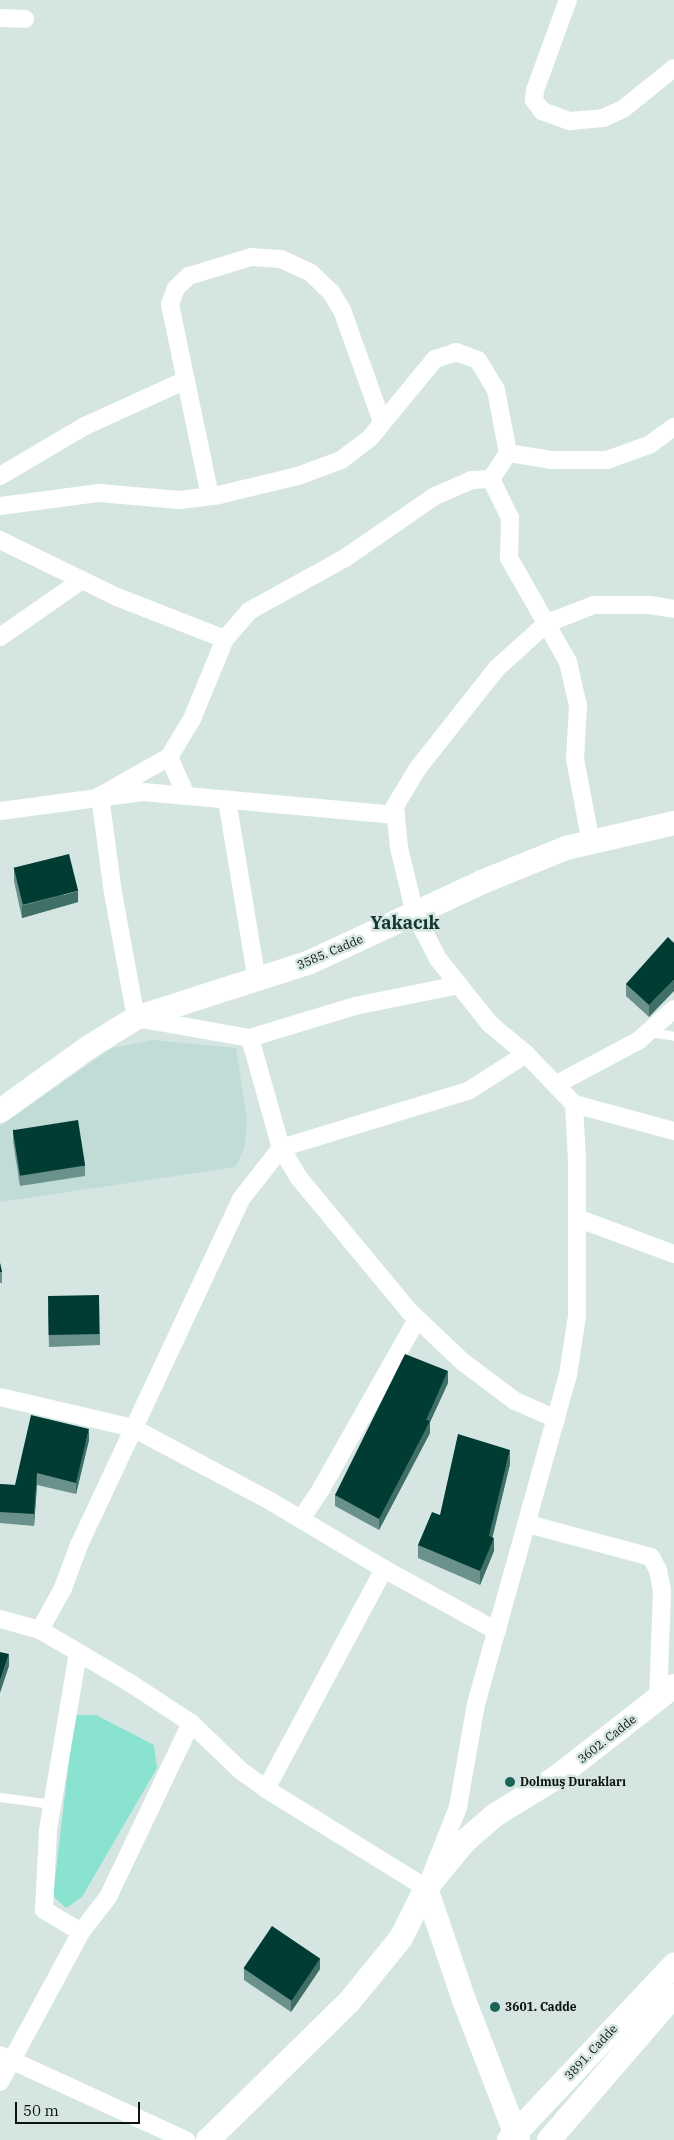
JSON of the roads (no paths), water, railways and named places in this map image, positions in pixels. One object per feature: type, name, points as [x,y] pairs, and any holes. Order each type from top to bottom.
[{"type":"main road","name":"3585. Cadde","points":[[0,1111],[89,1047],[136,1018],[310,962],[519,866],[592,843],[674,823]]},
{"type":"main road","name":"3602. Cadde","points":[[208,2140],[349,2002],[401,1938],[426,1888],[464,1842],[495,1815],[556,1777],[666,1692]]},
{"type":"main road","points":[[426,1888],[514,2138]]},
{"type":"main road","name":"3891. Cadde","points":[[514,2138],[674,1966]]},
{"type":"main road","name":"3891. Cadde","points":[[549,2140],[674,1996]]},
{"type":"street","points":[[568,0],[534,90],[534,100],[542,111],[559,120],[603,118],[623,109],[674,68]]},
{"type":"street","points":[[0,18],[25,19]]},
{"type":"street","points":[[210,496],[170,304],[176,288],[189,276],[251,257],[280,259],[311,273],[337,300],[382,422]]},
{"type":"street","points":[[0,506],[99,493],[180,500],[210,496],[298,476],[341,460],[370,438],[435,359],[456,352],[478,360],[496,390],[508,453],[491,479]]},
{"type":"street","points":[[0,476],[85,426],[186,380]]},
{"type":"street","points":[[508,453],[552,460],[607,460],[649,445],[674,427]]},
{"type":"street","points":[[491,479],[510,518],[509,558],[568,662],[578,706],[574,760],[592,843]]},
{"type":"street","points":[[100,796],[169,757],[192,718],[225,639],[249,611],[344,558],[435,496],[472,480],[491,479]]},
{"type":"street","points":[[0,540],[174,622],[225,639]]},
{"type":"street","points":[[0,637],[82,580]]},
{"type":"street","points":[[674,609],[650,605],[594,605],[547,623],[496,668],[424,760],[395,806],[399,848],[414,914],[438,959],[490,1024],[526,1054],[574,1104],[674,1131]]},
{"type":"street","points":[[169,757],[186,795]]},
{"type":"street","points":[[0,811],[100,796],[143,792],[362,810],[396,815]]},
{"type":"street","points":[[100,796],[113,894],[136,1018],[250,1038],[355,1006],[459,985]]},
{"type":"street","points":[[227,800],[257,980]]},
{"type":"street","points":[[556,1084],[650,1032],[674,1009]]},
{"type":"street","points":[[250,1038],[281,1148],[298,1178],[418,1319],[463,1362],[515,1402],[556,1419]]},
{"type":"street","points":[[40,1630],[63,1588],[133,1428],[241,1199],[281,1148],[468,1091],[526,1054]]},
{"type":"street","points":[[0,1619],[40,1630],[191,1723],[240,1770],[266,1789],[426,1888],[458,1807],[476,1704],[528,1524],[568,1375],[577,1316],[574,1104]]},
{"type":"street","points":[[577,1218],[674,1254]]},
{"type":"street","points":[[301,1520],[321,1489],[418,1319]]},
{"type":"street","points":[[0,1396],[133,1428],[497,1631]]},
{"type":"street","points":[[528,1524],[651,1557],[658,1570],[662,1591],[666,1692]]},
{"type":"street","points":[[266,1789],[384,1569]]},
{"type":"street","points":[[78,1653],[52,1804],[44,1910],[81,1932]]},
{"type":"street","points":[[0,2082],[5,2058],[81,1932],[108,1897],[191,1723]]},
{"type":"street","points":[[5,2058],[186,2140]]},
{"type":"lane","points":[[650,1032],[674,1036]]},
{"type":"lane","points":[[0,1797],[52,1804]]},
{"type":"place","name":"Dolmuş Durakları","points":[[510,1782]]},
{"type":"place","name":"3601. Cadde","points":[[495,2007]]},
{"type":"district","name":"Yakacık","points":[[405,923]]}]
